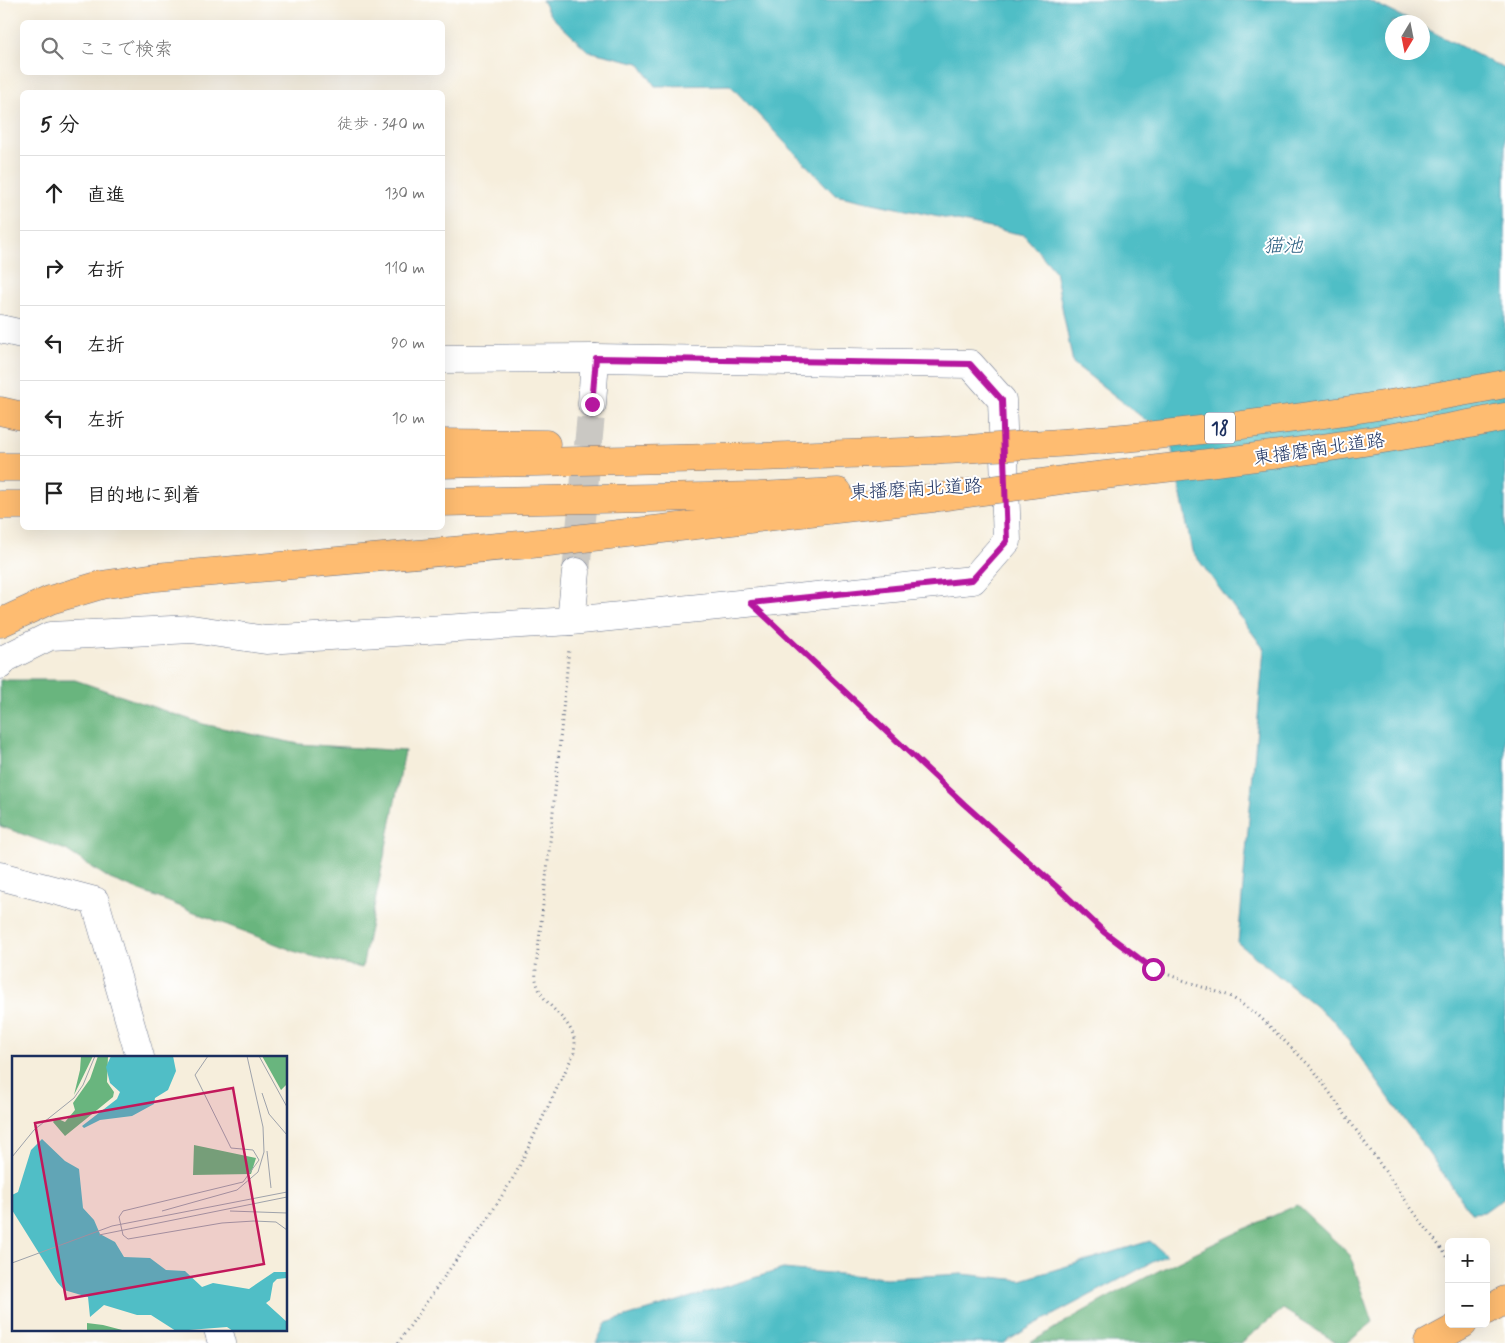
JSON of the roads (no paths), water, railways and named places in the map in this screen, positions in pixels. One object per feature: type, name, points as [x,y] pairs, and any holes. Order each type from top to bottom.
[{"type":"main road","name":"東播磨南北道路","points":[[445,464],[760,457],[933,451],[1060,443],[1200,430],[1339,412],[1505,384]]},
{"type":"main road","points":[[0,411],[20,416]]},
{"type":"main road","name":"東播磨南北道路","points":[[445,502],[934,493],[1208,464],[1323,448],[1505,418]]},
{"type":"main road","points":[[445,443],[933,451]]},
{"type":"main road","points":[[0,467],[20,467]]},
{"type":"main road","points":[[0,624],[50,600],[101,585],[156,577],[531,544],[934,493]]},
{"type":"main road","points":[[0,505],[20,505]]},
{"type":"main road","points":[[1490,1309],[1505,1300]]},
{"type":"main road","points":[[1428,1343],[1456,1328]]},
{"type":"street","points":[[0,329],[20,334]]},
{"type":"street","points":[[592,404],[596,358]]},
{"type":"street","points":[[0,664],[6,658],[50,636],[192,629],[266,640],[571,621],[972,580],[1007,541],[1002,400],[970,364],[596,358],[445,359]]},
{"type":"street","points":[[571,621],[576,572]]},
{"type":"street","points":[[0,876],[95,901],[140,1056]]},
{"type":"street","points":[[218,1330],[222,1343]]},
{"type":"water","name":"猫池","points":[[542,0],[1368,0],[1399,15],[1385,15],[1385,60],[1430,60],[1430,31],[1505,69],[1505,1197],[1484,1212],[1471,1213],[1335,1022],[1238,943],[1264,649],[1192,551],[1170,439],[1073,363],[1055,271],[1024,235],[835,195],[730,85],[655,86],[639,63],[588,51],[550,15]]},
{"type":"water","points":[[1150,1241],[1166,1255],[1032,1326],[1004,1343],[596,1343],[606,1323],[783,1269],[886,1278],[962,1274],[1021,1280]]},
{"type":"tunnel","points":[[576,572],[592,404]]}]
